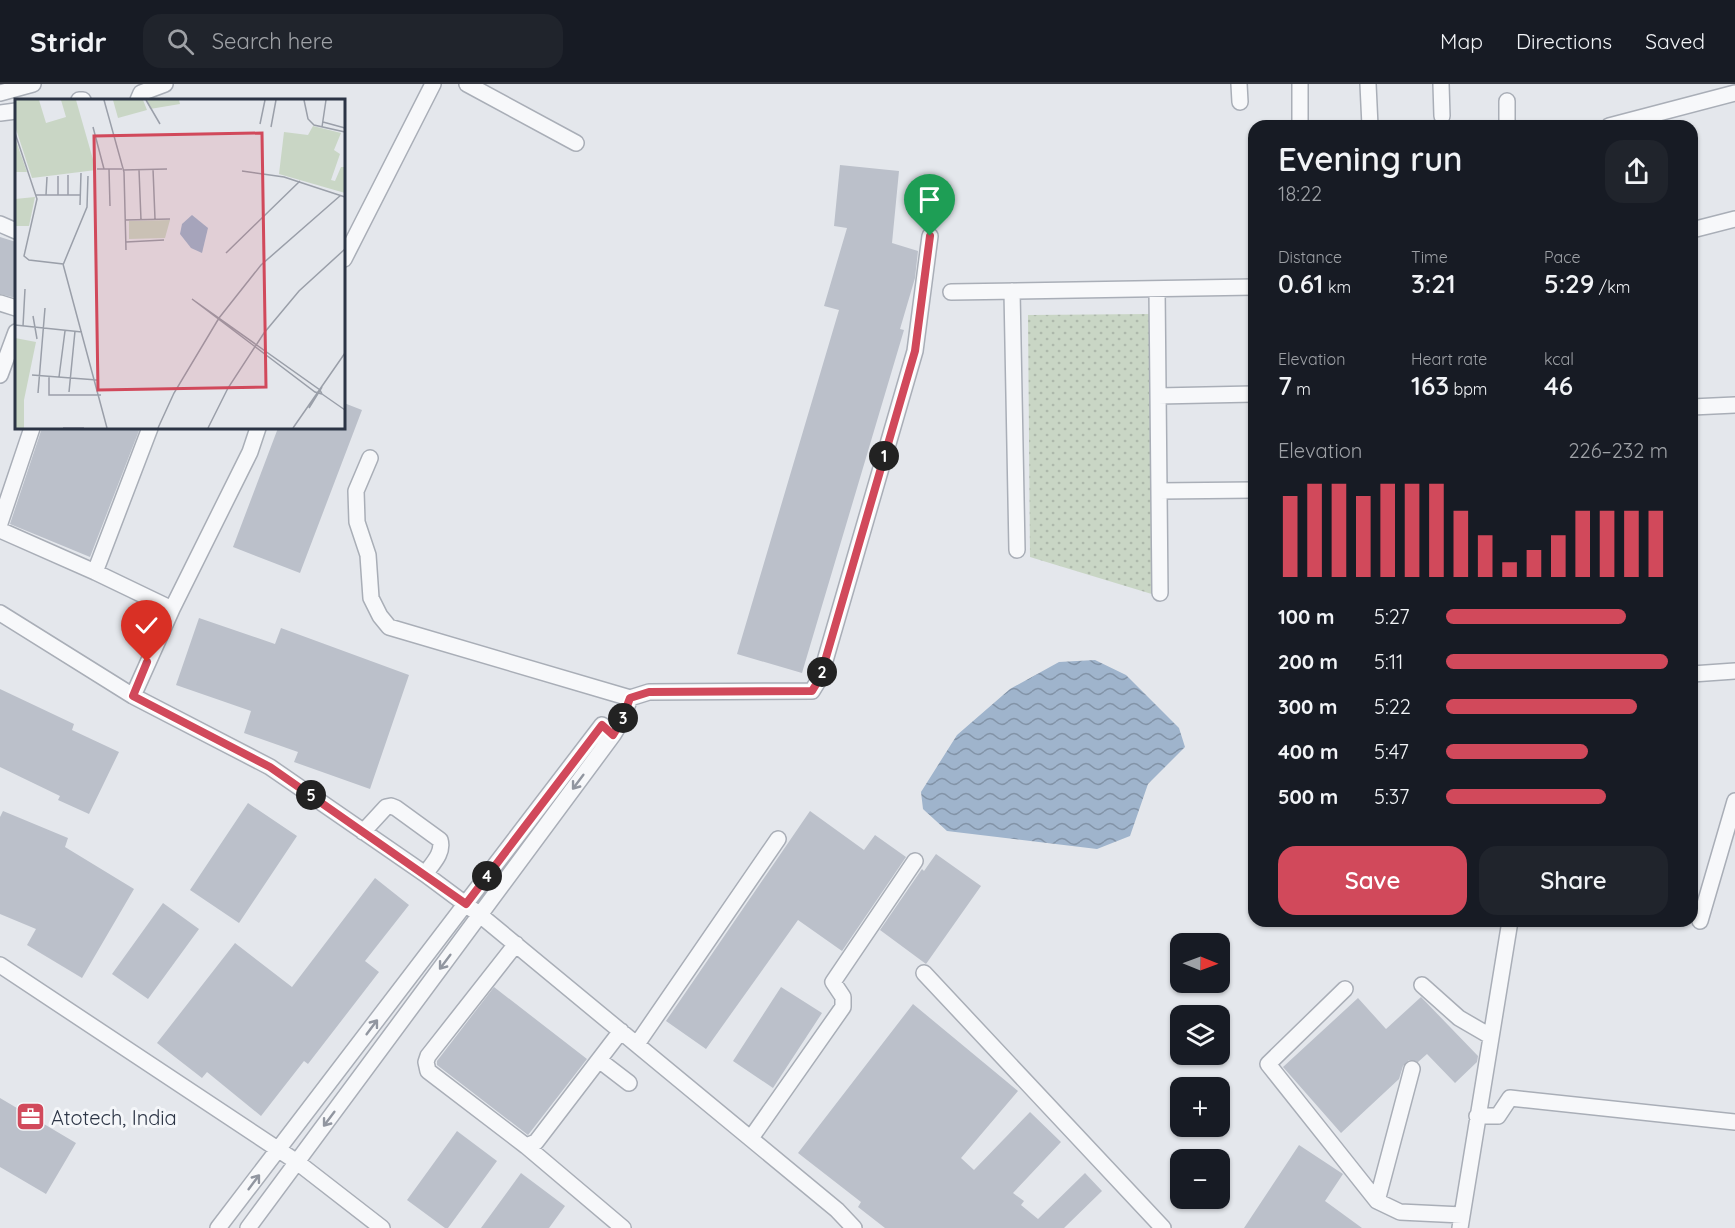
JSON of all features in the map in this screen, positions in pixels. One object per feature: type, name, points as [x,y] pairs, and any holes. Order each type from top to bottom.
[{"type":"street","points":[[0,93],[33,84]]},
{"type":"street","points":[[138,99],[141,93],[165,84]]},
{"type":"street","points":[[345,257],[433,84]]},
{"type":"street","points":[[467,84],[576,143]]},
{"type":"street","points":[[1239,84],[1240,102]]},
{"type":"street","points":[[1300,84],[1300,120]]},
{"type":"street","points":[[1368,84],[1371,120]]},
{"type":"street","points":[[1441,84],[1443,116]]},
{"type":"street","points":[[1632,120],[1735,93]]},
{"type":"street","points":[[1507,101],[1507,120]]},
{"type":"street","points":[[0,113],[15,111]]},
{"type":"street","points":[[1698,228],[1735,219]]},
{"type":"street","points":[[0,224],[15,231]]},
{"type":"street","points":[[370,458],[356,491],[357,522],[368,555],[371,598],[380,616],[389,627],[630,698],[649,692],[812,691],[820,678],[915,351],[930,236]]},
{"type":"street","points":[[951,292],[1248,287]]},
{"type":"street","points":[[1157,289],[1160,593]]},
{"type":"street","points":[[1012,291],[1017,550]]},
{"type":"street","points":[[0,303],[15,308]]},
{"type":"street","points":[[1,369],[15,334]]},
{"type":"street","points":[[1158,396],[1248,394]]},
{"type":"street","points":[[1698,407],[1735,405]]},
{"type":"street","points":[[0,523],[32,429]]},
{"type":"street","points":[[95,572],[150,429]]},
{"type":"street","points":[[133,696],[172,609],[250,453],[258,429]]},
{"type":"street","points":[[1159,491],[1248,490]]},
{"type":"street","points":[[0,530],[172,609]]},
{"type":"street","points":[[0,613],[133,696],[270,767],[425,874],[480,915],[751,1138],[837,1210],[854,1228]]},
{"type":"street","points":[[1698,674],[1735,671]]},
{"type":"street","points":[[218,1228],[466,904],[608,730],[621,722],[630,698]]},
{"type":"street","points":[[248,1228],[480,915],[608,730]]},
{"type":"street","points":[[1700,921],[1735,801]]},
{"type":"street","points":[[363,832],[386,807],[396,808],[440,840],[442,845],[440,853],[425,874]]},
{"type":"street","points":[[637,1044],[778,839]]},
{"type":"street","points":[[751,1138],[843,1007],[843,997],[833,982],[915,861]]},
{"type":"street","points":[[1345,989],[1268,1064],[1377,1202],[1400,1212],[1461,1222],[1508,927]]},
{"type":"street","points":[[516,945],[428,1056],[426,1067],[526,1146],[623,1228]]},
{"type":"street","points":[[0,965],[297,1162],[382,1228]]},
{"type":"street","points":[[924,973],[1163,1228]]},
{"type":"street","points":[[1422,984],[1459,1018],[1490,1036]]},
{"type":"street","points":[[526,1146],[536,1142],[621,1031]]},
{"type":"street","points":[[599,1060],[629,1083]]},
{"type":"street","points":[[1377,1202],[1412,1069]]},
{"type":"street","points":[[1477,1116],[1498,1116],[1510,1098],[1735,1122]]},
{"type":"green space","points":[[1151,314],[1155,595],[1030,557],[1028,315]]},
{"type":"water","points":[[1095,660],[1126,675],[1179,728],[1185,747],[1148,784],[1130,836],[1097,849],[947,831],[923,809],[921,792],[957,735],[1010,689],[1059,662]]},
{"type":"building","points":[[840,165],[899,171],[892,243],[918,251],[915,278],[900,329],[904,330],[802,673],[737,654],[839,310],[824,306],[847,228],[834,226]]},
{"type":"building","points":[[0,237],[15,242],[15,298],[0,294]]},
{"type":"building","points":[[345,403],[362,410],[300,573],[233,547],[278,429],[345,429]]},
{"type":"building","points":[[42,429],[140,429],[90,557],[10,524]]},
{"type":"building","points":[[199,618],[275,644],[281,628],[409,675],[370,789],[294,762],[298,752],[244,733],[251,711],[176,685]]},
{"type":"building","points":[[0,689],[74,724],[72,730],[119,752],[89,814],[58,800],[60,796],[0,767]]},
{"type":"building","points":[[248,803],[297,836],[239,923],[190,890]]},
{"type":"building","points":[[3,811],[68,838],[65,847],[134,889],[82,978],[27,945],[36,929],[0,914],[0,817]]},
{"type":"building","points":[[810,811],[864,850],[875,835],[906,857],[842,951],[798,920],[706,1049],[666,1021]]},
{"type":"building","points":[[936,854],[981,886],[926,964],[880,930],[922,869],[924,871]]},
{"type":"building","points":[[375,878],[409,905],[365,961],[379,972],[308,1064],[304,1061],[261,1116],[207,1072],[202,1078],[157,1043],[235,943],[292,987]]},
{"type":"building","points":[[163,903],[199,929],[148,999],[112,974]]},
{"type":"building","points":[[494,987],[587,1059],[528,1135],[437,1065],[437,1061]]},
{"type":"building","points":[[781,987],[822,1013],[773,1088],[733,1061]]},
{"type":"building","points":[[1421,997],[1478,1056],[1477,1062],[1455,1083],[1427,1054],[1418,1062],[1409,1060],[1403,1066],[1399,1079],[1341,1133],[1283,1067],[1358,998],[1386,1029]]},
{"type":"building","points":[[913,1004],[1018,1091],[961,1158],[974,1170],[1030,1112],[1061,1142],[1013,1193],[1024,1201],[1021,1205],[1038,1219],[1085,1173],[1102,1191],[1064,1228],[885,1228],[858,1207],[861,1202],[798,1153]]},
{"type":"building","points":[[0,1098],[76,1143],[46,1194],[0,1167]]},
{"type":"building","points":[[457,1131],[497,1161],[448,1228],[445,1228],[407,1200]]},
{"type":"building","points":[[1299,1145],[1343,1174],[1325,1201],[1362,1228],[1244,1228]]},
{"type":"building","points":[[521,1173],[565,1206],[549,1228],[481,1228]]},
{"type":"place","name":"Atotech, India","points":[[30,1117]]},
{"type":"route","points":[[147,662],[133,696],[270,767],[466,904],[602,725],[613,735],[621,722],[630,698],[649,692],[812,691],[820,678],[915,351],[930,236]]}]
